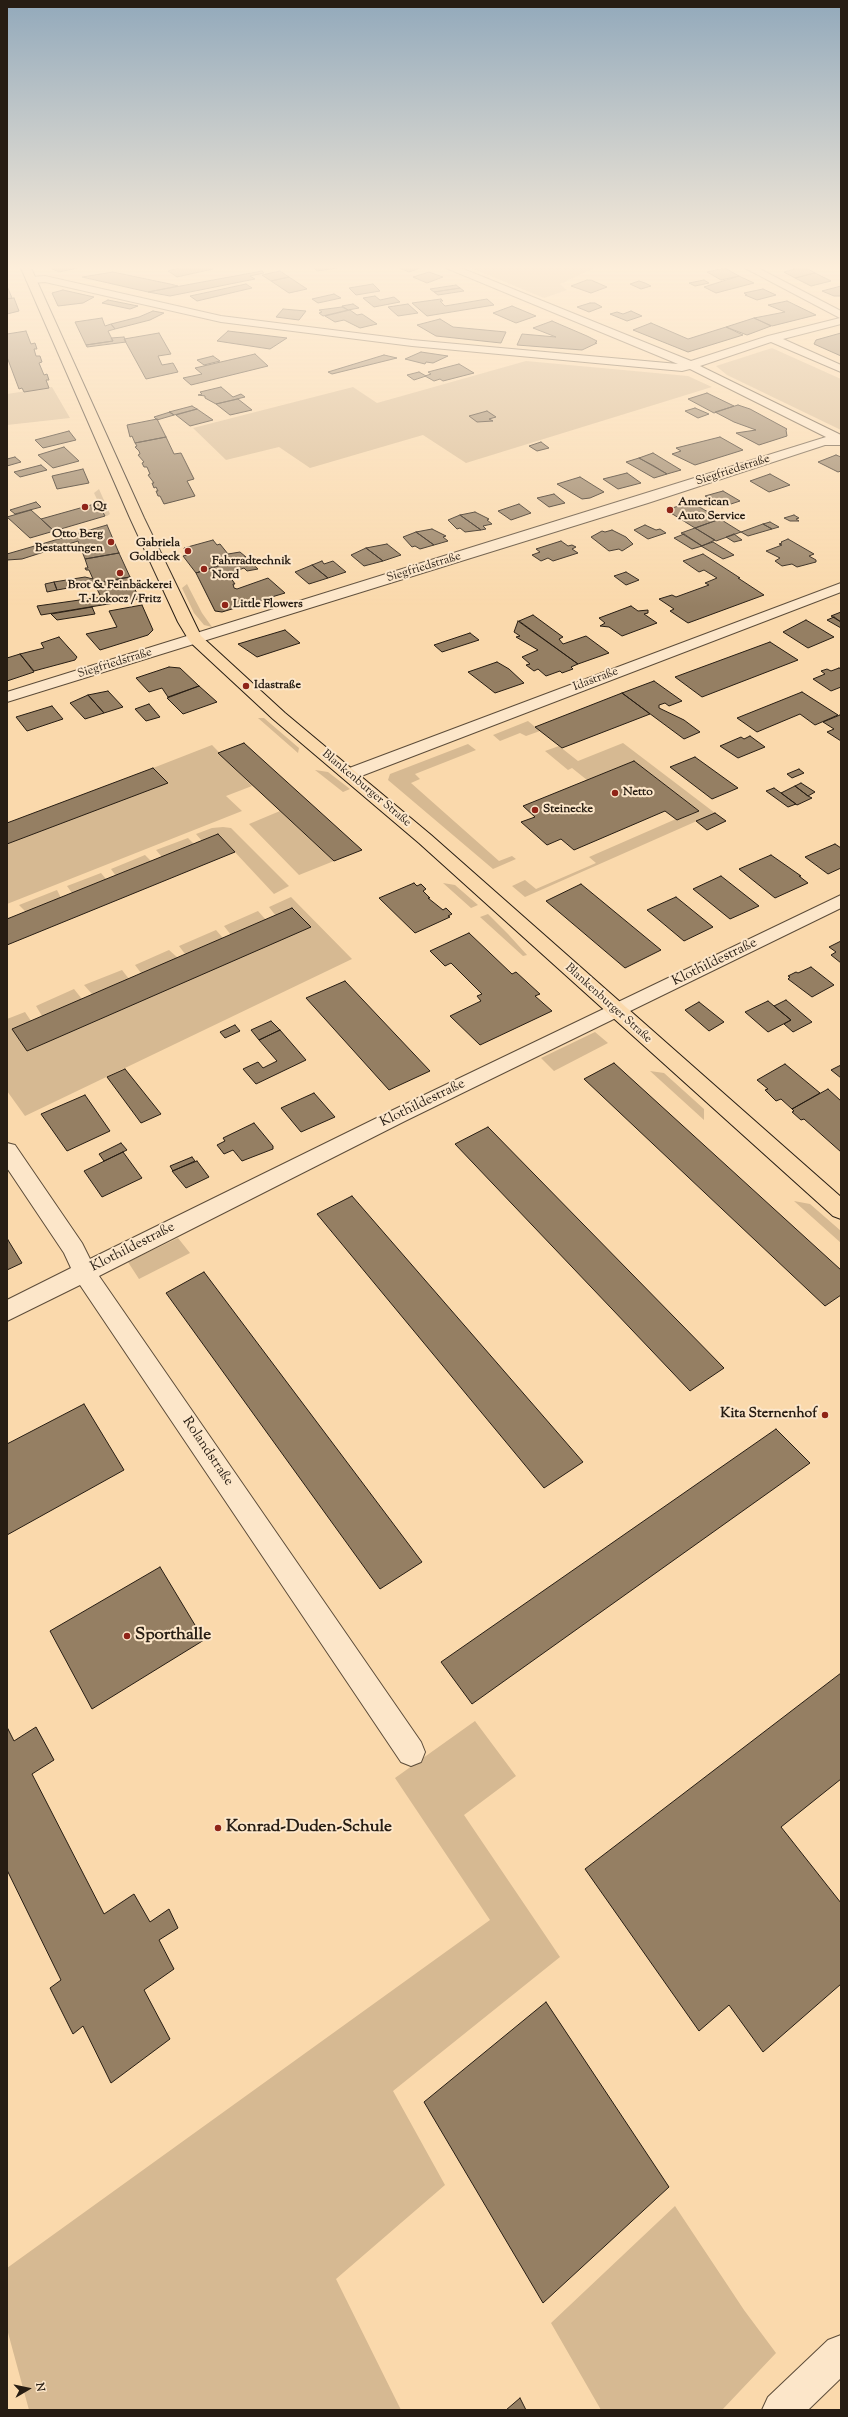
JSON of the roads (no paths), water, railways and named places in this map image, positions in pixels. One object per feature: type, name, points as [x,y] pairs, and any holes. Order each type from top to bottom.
[{"type":"main road","name":"Blankenburger Straße","points":[[76,381],[134,512],[185,622],[195,639],[279,716],[350,774],[841,1210]]},
{"type":"street","points":[[720,381],[841,441]]},
{"type":"street","name":"Siegfriedstraße","points":[[7,697],[643,500],[824,441],[841,441]]},
{"type":"street","name":"Idastraße","points":[[350,774],[841,587]]},
{"type":"street","name":"Klothildestraße","points":[[7,1311],[398,1116],[617,1012],[841,901]]},
{"type":"street","name":"Rolandstraße","points":[[7,1151],[74,1250],[84,1272],[412,1752]]},
{"type":"street","points":[[781,2410],[841,2353]]},
{"type":"place","name":"Q1","points":[[85,507]]},
{"type":"place","name":"American Auto Service","points":[[670,510]]},
{"type":"place","name":"Otto Berg Bestattungen","points":[[111,542]]},
{"type":"place","name":"Gabriela Goldbeck","points":[[188,551]]},
{"type":"place","name":"Fahrradtechnik Nord","points":[[204,569]]},
{"type":"place","name":"Brot & Feinbäckerei T. Lokocz / Fritz","points":[[120,573]]},
{"type":"place","name":"Little Flowers","points":[[225,605]]},
{"type":"place","name":"Idastraße","points":[[246,686]]},
{"type":"place","name":"Netto","points":[[615,793]]},
{"type":"place","name":"Steinecke","points":[[535,810]]},
{"type":"place","name":"Kita Sternenhof","points":[[825,1415]]},
{"type":"place","name":"Sporthalle","points":[[127,1636]]},
{"type":"place","name":"Konrad-Duden-Schule","points":[[218,1828]]}]
